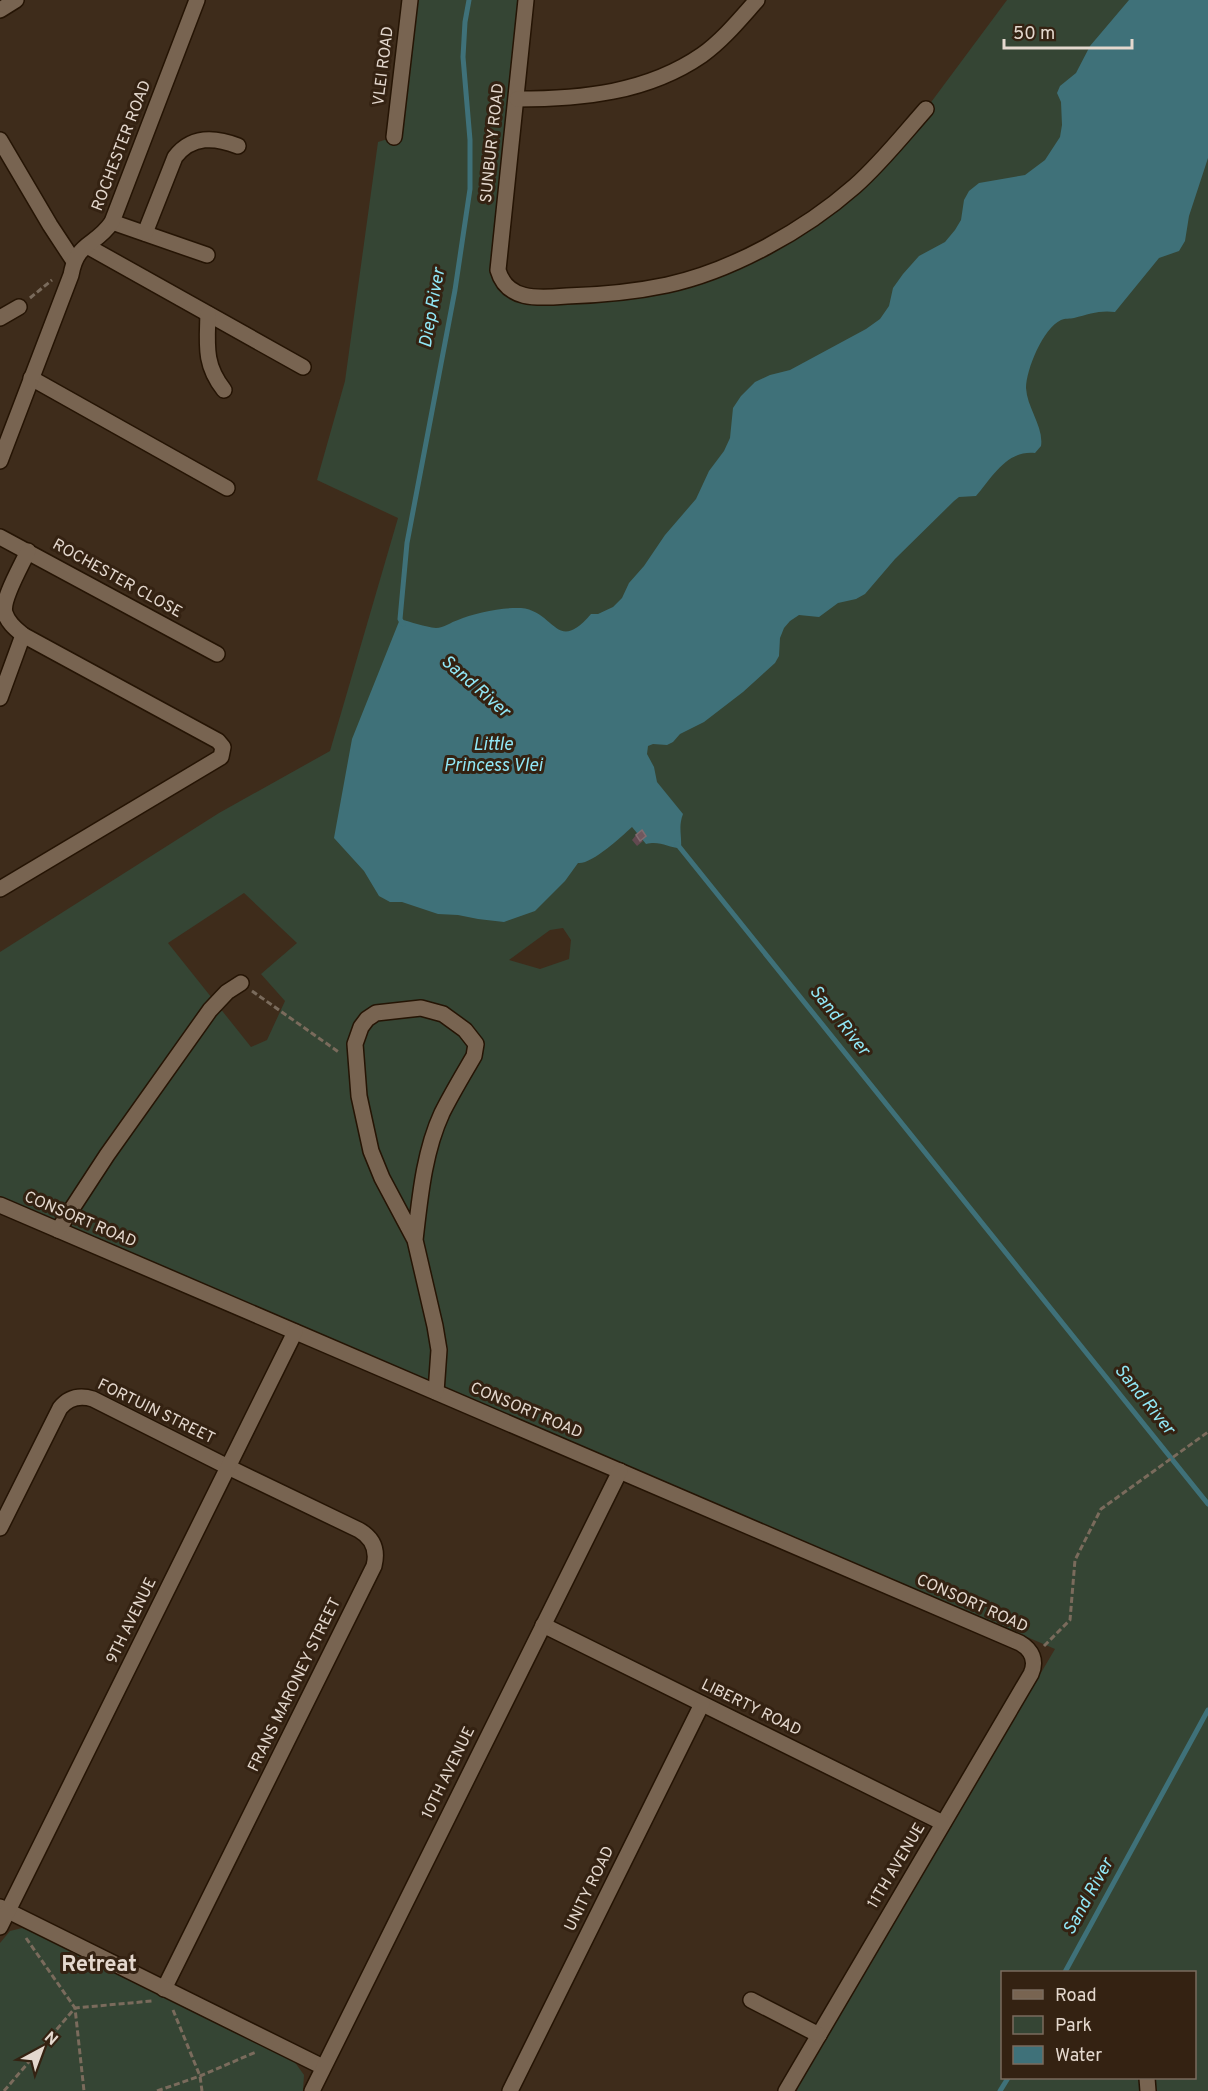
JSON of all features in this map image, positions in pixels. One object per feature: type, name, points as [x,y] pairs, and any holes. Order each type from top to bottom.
[{"type":"street","points":[[0,10],[16,0]]},
{"type":"street","name":"ROCHESTER ROAD","points":[[0,461],[7,423],[32,378],[71,274],[74,260],[87,246],[100,237],[112,222],[197,0]]},
{"type":"street","name":"VLEI ROAD","points":[[394,137],[410,0]]},
{"type":"street","name":"SUNBURY ROAD","points":[[526,0],[498,270],[501,280],[516,294],[538,298],[622,293],[669,285],[740,259],[801,228],[832,205],[874,168],[926,109]]},
{"type":"street","points":[[517,99],[557,99],[603,94],[646,82],[676,70],[702,55],[729,32],[757,0]]},
{"type":"street","points":[[145,233],[175,157],[182,148],[191,143],[209,139],[217,139],[238,146]]},
{"type":"street","points":[[0,140],[50,225],[74,260]]},
{"type":"street","points":[[112,222],[207,255]]},
{"type":"street","points":[[87,246],[303,367]]},
{"type":"street","points":[[0,318],[19,307]]},
{"type":"street","points":[[208,314],[209,364],[224,390]]},
{"type":"street","points":[[32,378],[227,488]]},
{"type":"street","name":"ROCHESTER CLOSE","points":[[0,537],[217,654]]},
{"type":"street","points":[[0,889],[221,757],[224,752],[218,741],[23,635],[12,625],[5,612],[6,601],[28,551]]},
{"type":"street","points":[[0,698],[23,635]]},
{"type":"street","points":[[58,1230],[107,1155],[210,1010],[227,992],[241,983]]},
{"type":"street","points":[[416,1240],[382,1178],[371,1151],[363,1121],[355,1044],[361,1027],[367,1019],[376,1014],[421,1008],[443,1014],[465,1030],[476,1044],[474,1056],[442,1114],[420,1191],[416,1240],[439,1350],[436,1392]]},
{"type":"street","name":"CONSORT ROAD","points":[[0,1205],[1020,1643],[1033,1657]]},
{"type":"street","name":"9TH AVENUE","points":[[0,1927],[4,1909],[295,1332]]},
{"type":"street","name":"FORTUIN STREET","points":[[0,1528],[57,1413],[68,1401],[77,1397],[93,1398],[228,1467]]},
{"type":"street","name":"FRANS MARONEY STREET","points":[[164,1989],[376,1560],[375,1547],[366,1534],[228,1467]]},
{"type":"street","name":"10TH AVENUE","points":[[312,2091],[620,1471]]},
{"type":"street","name":"LIBERTY ROAD","points":[[543,1625],[944,1823]]},
{"type":"street","name":"11TH AVENUE","points":[[786,2091],[1031,1674],[1034,1665],[1033,1657]]},
{"type":"street","name":"UNITY ROAD","points":[[510,2091],[702,1704]]},
{"type":"street","points":[[4,1909],[323,2067]]},
{"type":"street","points":[[751,2000],[819,2035]]},
{"type":"path","points":[[19,307],[57,275]]},
{"type":"path","points":[[241,983],[356,1064]]},
{"type":"path","points":[[1033,1657],[1070,1620],[1075,1560],[1101,1509],[1208,1432]]},
{"type":"path","points":[[4,1909],[75,2008],[84,2091]]},
{"type":"path","points":[[4,2091],[75,2008],[155,2001],[164,1989]]},
{"type":"path","points":[[164,1989],[200,2076],[202,2091]]},
{"type":"path","points":[[157,2091],[200,2076],[276,2044]]},
{"type":"green space","points":[[410,0],[518,0],[500,181],[498,270],[516,294],[669,285],[801,228],[926,109],[1007,0],[1208,0],[1208,2091],[797,2091],[1055,1649],[0,1196],[0,952],[219,813],[330,751],[398,518],[317,480],[345,381],[378,142],[394,137]],"holes":[[[244,893],[297,943],[261,974],[285,1001],[267,1040],[251,1047],[168,943]],[[563,928],[571,940],[569,959],[540,969],[509,960],[550,930]]]},
{"type":"green space","points":[[22,1928],[33,1931],[294,2061],[304,2075],[303,2091],[0,2091],[0,1943],[10,1931]]},
{"type":"water","name":"Little Princess Vlei","points":[[1129,0],[1208,0],[1208,158],[1189,216],[1185,241],[1179,251],[1159,258],[1115,312],[1099,312],[1063,319],[1054,324],[1042,340],[1032,361],[1026,388],[1040,432],[1041,446],[1035,453],[1025,453],[1008,461],[976,496],[959,497],[954,501],[895,559],[865,594],[856,599],[838,603],[819,617],[799,615],[790,621],[780,638],[779,656],[775,663],[743,692],[704,722],[680,734],[667,745],[648,746],[647,754],[654,767],[657,782],[683,814],[680,827],[681,848],[656,843],[646,844],[632,827],[598,855],[578,863],[565,881],[535,911],[504,922],[438,914],[402,902],[390,902],[379,896],[364,871],[334,838],[352,739],[400,619],[439,628],[480,613],[506,608],[521,608],[541,616],[562,631],[570,631],[591,614],[598,614],[613,607],[622,598],[629,583],[665,535],[696,499],[709,471],[724,451],[730,438],[733,408],[741,396],[755,382],[790,370],[880,319],[889,306],[893,288],[903,274],[919,256],[945,242],[955,230],[961,220],[964,200],[969,191],[979,183],[1025,175],[1045,160],[1060,137],[1061,102],[1057,93],[1060,86],[1076,73],[1090,46]]},
{"type":"building","points":[[642,830],[646,836],[640,841],[636,835]]},
{"type":"waterway","name":"Diep River","points":[[403,624],[400,619],[407,543],[455,290],[470,189],[470,140],[463,57],[469,0]]},
{"type":"waterway","name":"Sand River","points":[[677,844],[1208,1504]]},
{"type":"waterway","name":"Sand River","points":[[1066,1971],[1208,1710]]},
{"type":"waterway","name":"Sand River","points":[[1000,2091],[1007,2079]]},
{"type":"district","name":"Retreat","points":[[99,1965]]}]
